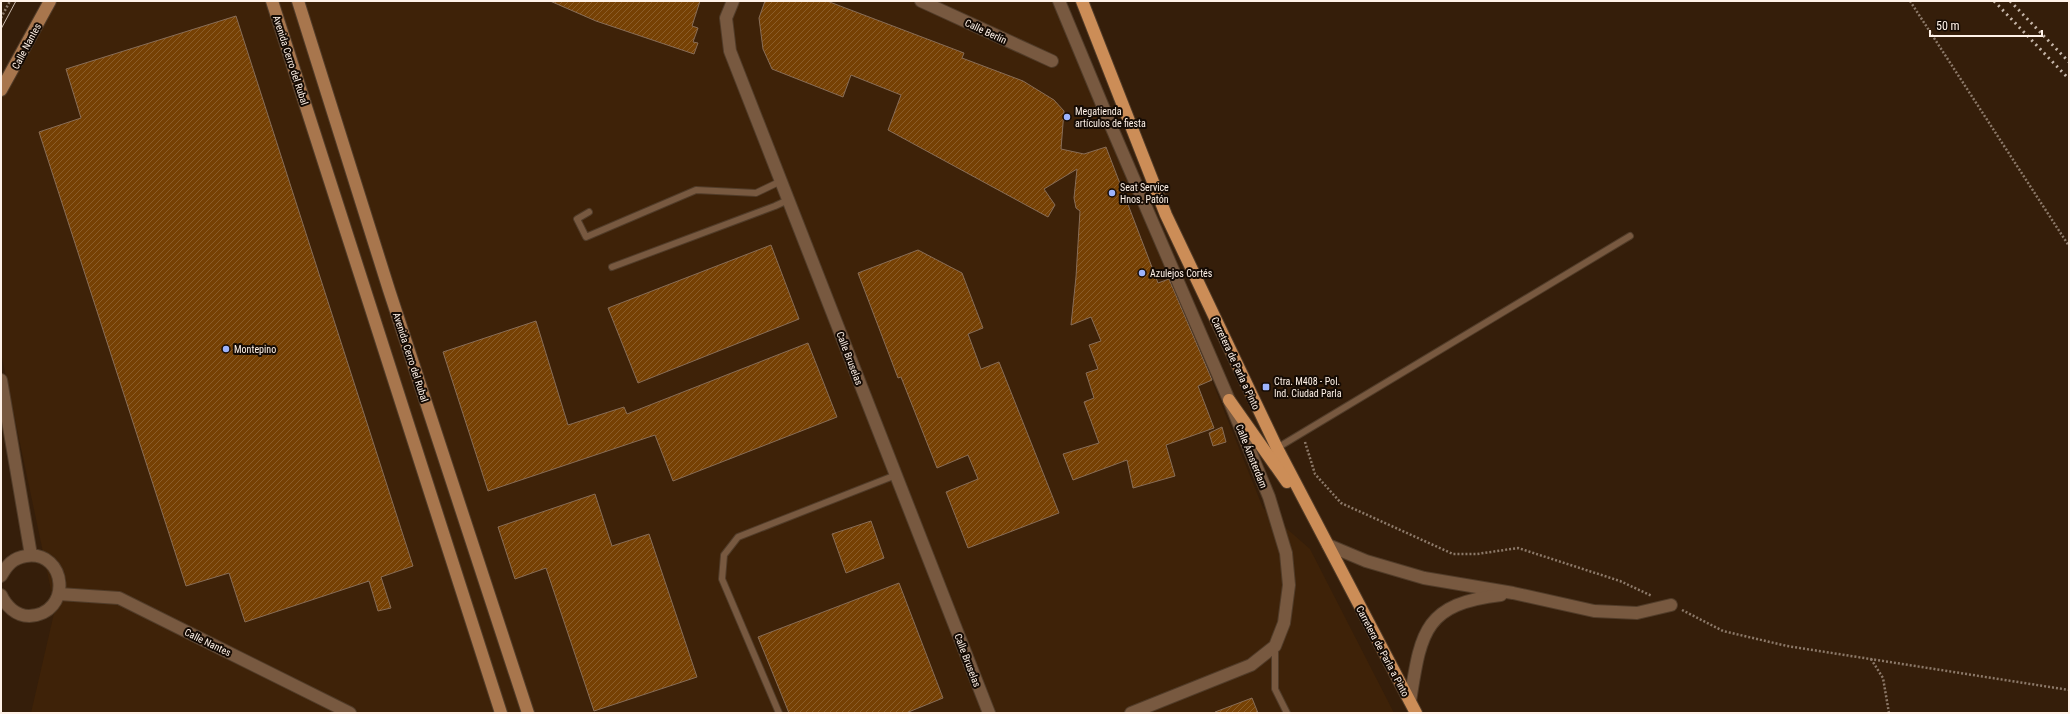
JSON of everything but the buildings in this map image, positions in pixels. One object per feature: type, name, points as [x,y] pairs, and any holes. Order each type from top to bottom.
[{"type":"main road","name":"Carretera de Parla a Pinto","points":[[1082,1],[1166,215],[1276,448],[1416,713]]},
{"type":"main road","points":[[1229,400],[1317,525]]},
{"type":"street","name":"Calle Nantes","points":[[1,90],[50,1]]},
{"type":"street","name":"Avenida Cerro del Rubal","points":[[272,1],[501,713]]},
{"type":"street","name":"Avenida Cerro del Rubal","points":[[298,1],[392,297],[528,713]]},
{"type":"street","name":"Calle Bruselas","points":[[733,1],[726,18],[730,51],[989,713]]},
{"type":"street","name":"Calle Berlín","points":[[921,1],[1052,61]]},
{"type":"street","name":"Calle Ámsterdam","points":[[1059,1],[1269,497],[1286,553],[1289,585],[1284,623],[1275,646]]},
{"type":"street","points":[[1,380],[31,555]]},
{"type":"street","points":[[1328,545],[1366,561],[1424,578],[1513,593],[1594,611],[1637,613],[1671,605]]},
{"type":"street","points":[[1,576],[6,566],[13,560],[31,555],[49,562],[54,568],[60,583],[59,594],[55,603],[47,611],[39,615],[28,616],[12,610],[1,595]]},
{"type":"street","points":[[1,557],[13,560]]},
{"type":"street","points":[[1410,702],[1422,639],[1433,622],[1449,608],[1476,598],[1513,593]]},
{"type":"street","name":"Calle Nantes","points":[[59,594],[119,598],[350,713]]},
{"type":"street","points":[[1131,713],[1251,665],[1275,646]]},
{"type":"lane","points":[[589,212],[577,219],[586,237],[696,190],[756,193],[781,181]]},
{"type":"lane","points":[[612,267],[788,200]]},
{"type":"lane","points":[[1276,448],[1630,236]]},
{"type":"lane","points":[[779,713],[722,579],[724,555],[738,537],[896,475]]},
{"type":"lane","points":[[1275,646],[1274,689],[1287,713]]},
{"type":"path","points":[[1,18],[10,1]]},
{"type":"path","points":[[1910,1],[2069,246]]},
{"type":"path","points":[[1871,659],[1883,678],[1889,713]]},
{"type":"shaded area","points":[[44,1],[1056,1],[1171,279],[1263,508],[1310,549],[1394,713],[31,713],[55,609],[1,353],[1,81]]},
{"type":"tram line","points":[[1,29],[16,1]]},
{"type":"railway","points":[[1994,1],[2069,79]]},
{"type":"railway","points":[[2010,1],[2069,62]]},
{"type":"place","name":"Megatienda artículos de fiesta","points":[[1067,117]]},
{"type":"place","name":"Seat Service Hnos. Patón","points":[[1112,193]]},
{"type":"place","name":"Azulejos Cortés","points":[[1142,273]]},
{"type":"place","name":"Montepino","points":[[226,349]]},
{"type":"place","name":"Ctra. M408 - Pol. Ind. Ciudad Parla","points":[[1266,387]]}]
